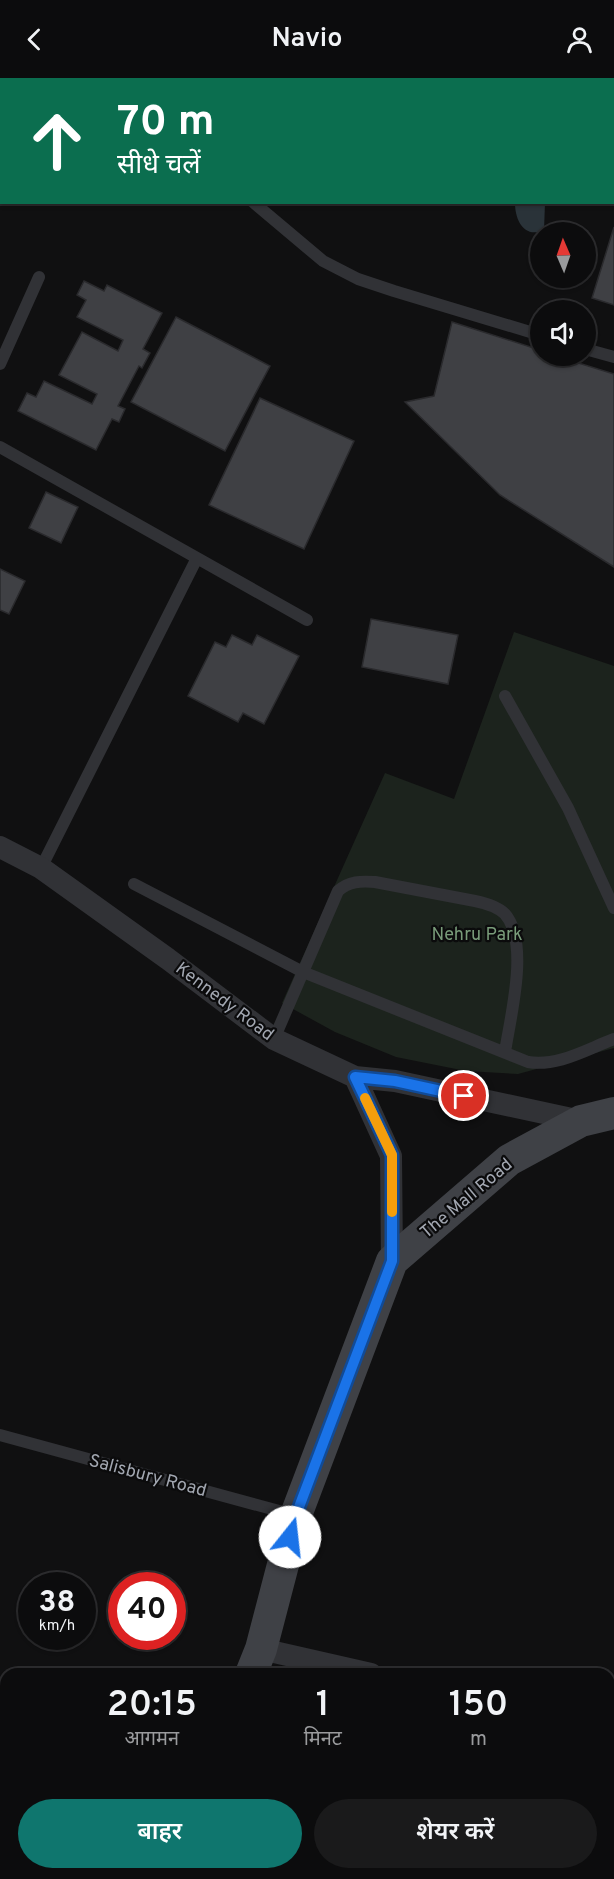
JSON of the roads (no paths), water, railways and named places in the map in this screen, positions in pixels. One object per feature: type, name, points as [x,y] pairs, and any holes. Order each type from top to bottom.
[{"type":"street","name":"Kennedy Road","points":[[0,847],[41,868],[168,958],[274,1039],[355,1077],[395,1081],[581,1121]]},
{"type":"street","points":[[355,1077],[392,1155],[392,1261]]},
{"type":"street","name":"The Mall Road","points":[[256,1661],[296,1515],[392,1261],[509,1160],[581,1121],[614,1114]]},
{"type":"street","points":[[256,1661],[318,1668]]},
{"type":"lane","points":[[255,204],[323,261],[358,279],[530,332]]},
{"type":"lane","points":[[0,364],[39,277]]},
{"type":"lane","points":[[596,352],[614,357]]},
{"type":"lane","points":[[0,447],[308,620]]},
{"type":"lane","points":[[41,868],[197,558]]},
{"type":"lane","points":[[505,696],[568,808],[614,908]]},
{"type":"lane","points":[[274,1039],[338,891],[345,885],[360,881],[492,905],[505,914],[513,930],[518,956],[518,975],[505,1052]]},
{"type":"lane","points":[[134,884],[303,972],[528,1062],[546,1064],[614,1039]]},
{"type":"lane","name":"Salisbury Road","points":[[0,1435],[296,1515]]},
{"type":"park label","name":"Nehru Park","points":[[477,934]]}]
